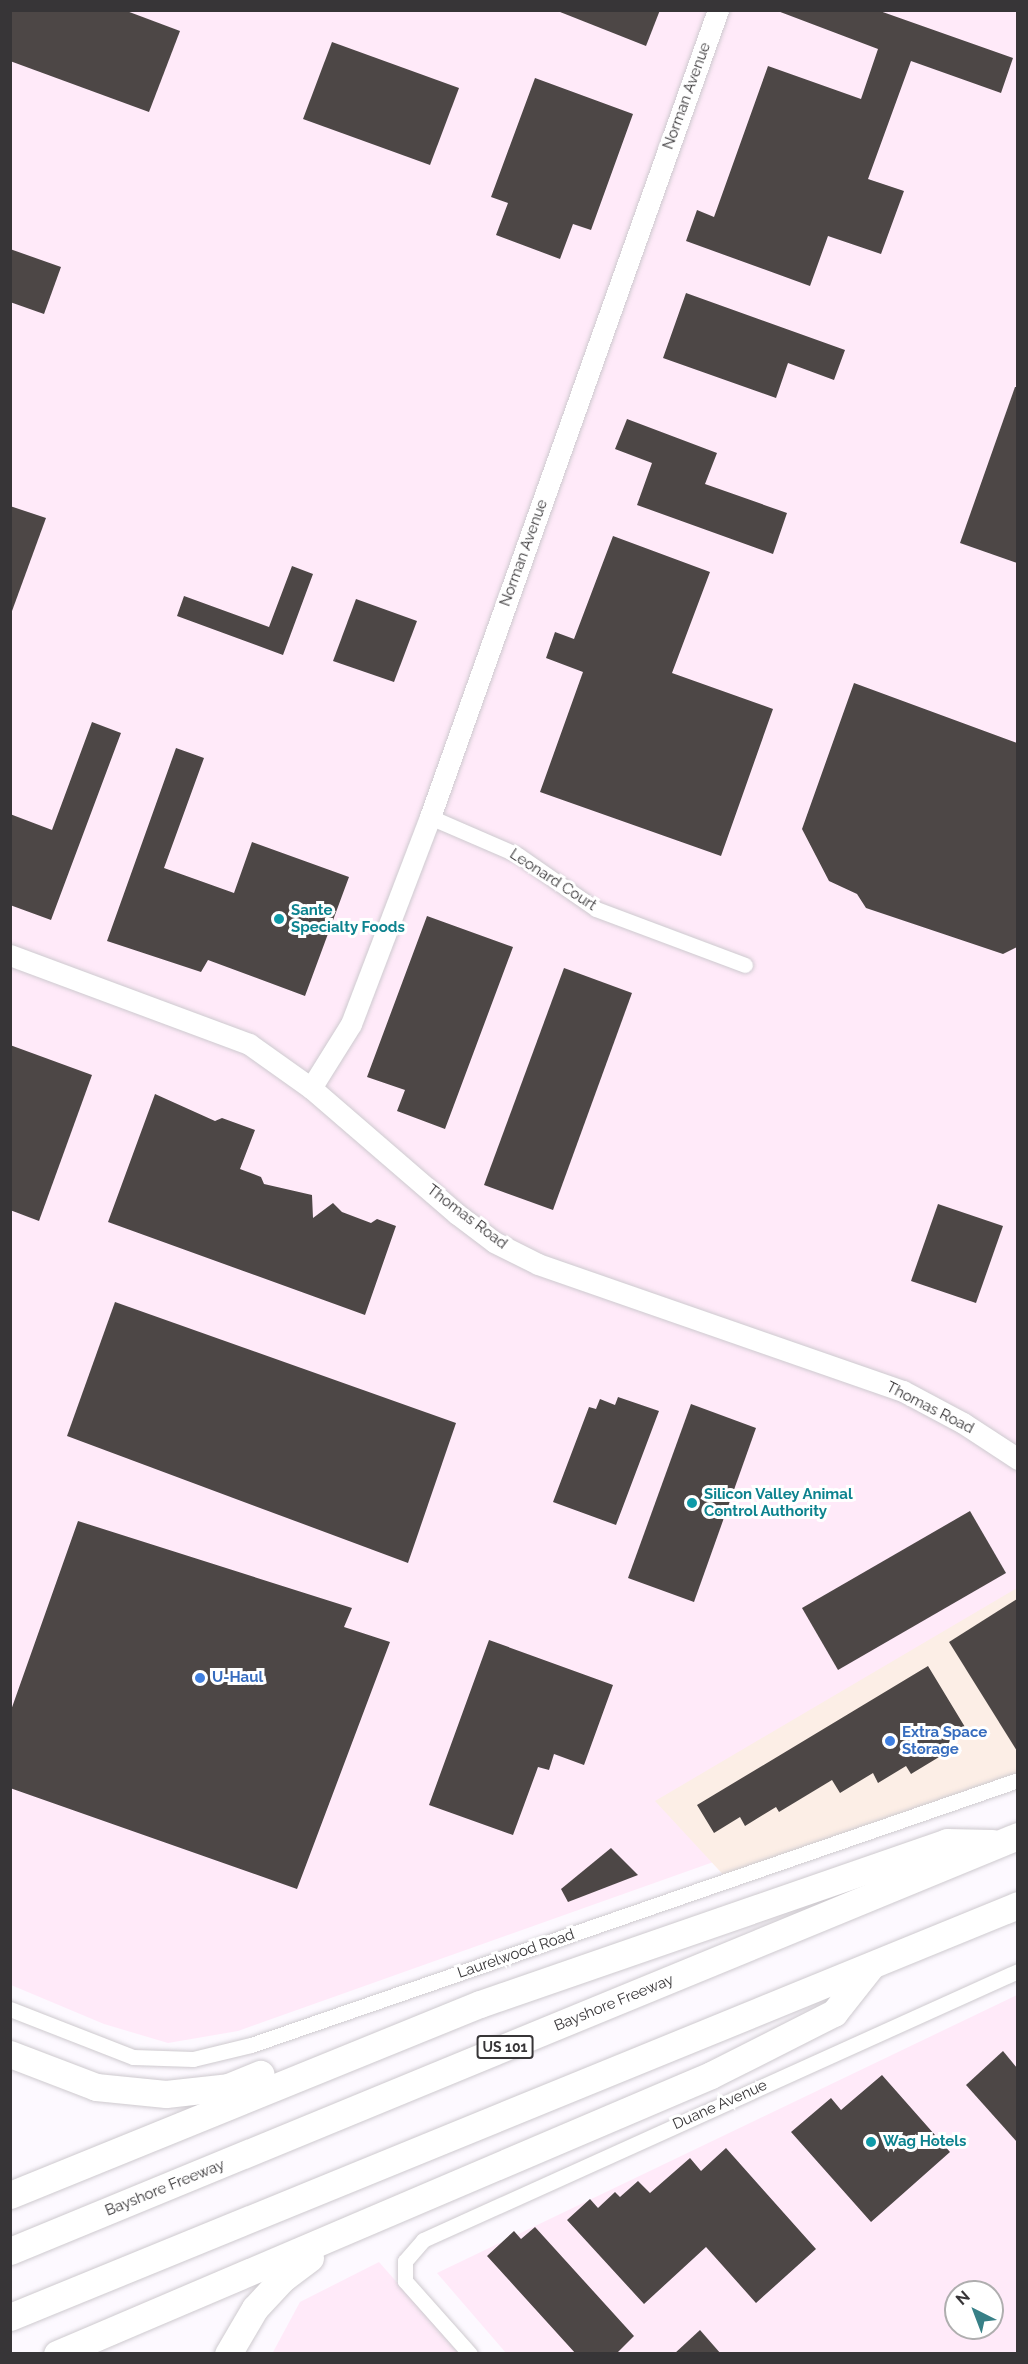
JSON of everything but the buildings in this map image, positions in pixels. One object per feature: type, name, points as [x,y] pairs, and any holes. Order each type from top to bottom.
[{"type":"highway","points":[[10,2195],[480,2004],[947,1842],[1009,1840]]},
{"type":"highway","name":"Bayshore Freeway","points":[[10,2251],[1009,1840]]},
{"type":"highway","points":[[10,2317],[1017,1905]]},
{"type":"highway","points":[[57,2354],[711,2074],[834,2013],[871,1965]]},
{"type":"highway","points":[[10,2054],[96,2087],[166,2094],[228,2086],[437,2011],[480,2004]]},
{"type":"highway","points":[[228,2354],[255,2308],[282,2279],[318,2252],[381,2217]]},
{"type":"street","name":"Norman Avenue","points":[[311,1088],[351,1024],[430,817],[718,10]]},
{"type":"street","name":"Leonard Court","points":[[430,817],[518,855],[596,909],[745,965]]},
{"type":"street","name":"Thomas Road","points":[[10,956],[249,1044],[311,1088],[494,1242],[548,1268],[903,1392],[963,1423],[1017,1459]]},
{"type":"street","name":"Laurelwood Road","points":[[10,2009],[133,2056],[193,2059],[251,2045],[1017,1780]]},
{"type":"street","name":"Duane Avenue","points":[[470,2354],[405,2281],[405,2261],[423,2240],[1017,1971]]},
{"type":"shaded area","points":[[10,11],[1017,11],[1017,1754],[238,2031],[168,2043],[104,2024],[11,1985]]},
{"type":"shaded area","name":"Extra Space Storage","points":[[1017,1588],[1017,1780],[729,1881],[655,1801]]},
{"type":"shaded area","points":[[1017,1995],[1017,2353],[506,2353],[437,2273]]},
{"type":"shaded area","points":[[379,2262],[459,2353],[272,2354],[300,2302]]},
{"type":"place","name":"Sante Specialty Foods","points":[[279,919]]},
{"type":"place","name":"Silicon Valley Animal Control Authority","points":[[692,1503]]},
{"type":"place","name":"U-Haul","points":[[200,1678]]},
{"type":"place","name":"Extra Space Storage","points":[[890,1741]]},
{"type":"place","name":"Wag Hotels","points":[[871,2142]]}]
